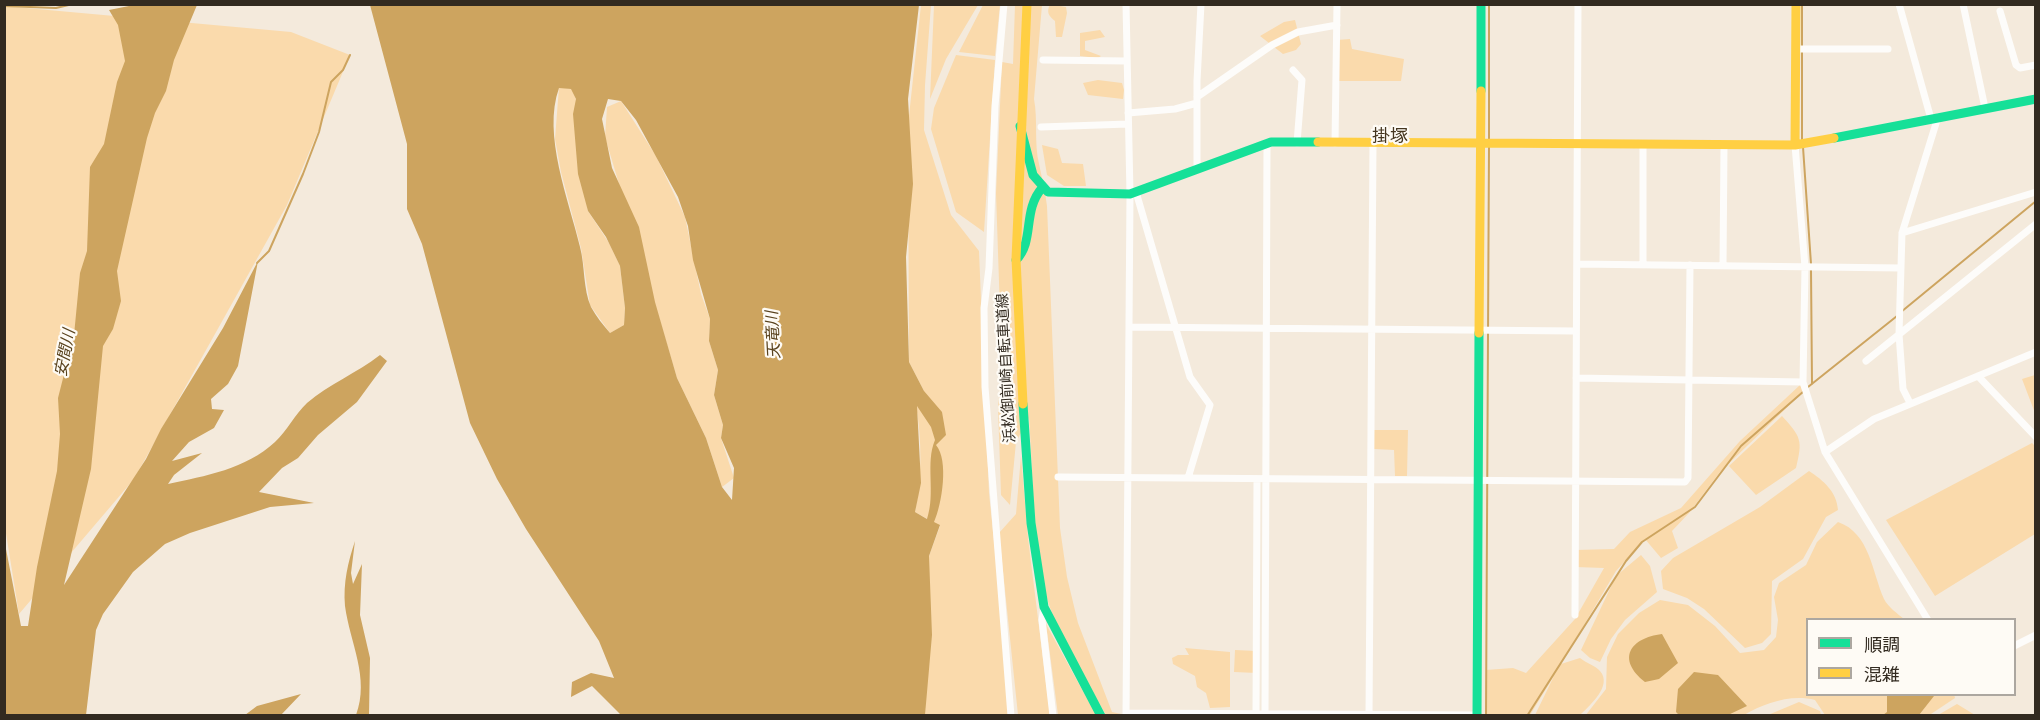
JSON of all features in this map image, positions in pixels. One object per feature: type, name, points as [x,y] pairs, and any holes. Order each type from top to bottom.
[{"type":"street","points":[[1004,4],[995,106],[989,268],[984,308],[985,387],[1011,716]]},
{"type":"street","name":"浜松御前崎自転車道線","points":[[1027,4],[1016,260],[1031,523],[1037,575],[1044,607],[1101,716]]},
{"type":"street","points":[[1126,4],[1128,124],[1133,193],[1129,327],[1126,714],[1256,715],[1477,715],[1481,4]]},
{"type":"street","points":[[1197,168],[1201,4]]},
{"type":"street","points":[[1335,143],[1337,4]]},
{"type":"street","points":[[1575,615],[1578,4]]},
{"type":"street","points":[[1796,4],[1795,145],[1805,267],[1803,382],[1825,452],[1927,618]]},
{"type":"street","points":[[1899,4],[1935,118],[1902,233],[1899,334],[1903,389],[1910,403]]},
{"type":"street","points":[[1963,4],[1985,108]]},
{"type":"street","points":[[2000,11],[2016,65],[2020,68],[2036,65]]},
{"type":"street","points":[[1128,113],[1175,110],[1197,100],[1272,45],[1298,32],[1337,25]]},
{"type":"street","points":[[1796,49],[1888,50]]},
{"type":"street","points":[[1043,60],[1127,61]]},
{"type":"street","points":[[1293,70],[1302,80],[1297,142]]},
{"type":"street","points":[[1020,126],[1033,175],[1042,188],[1051,194],[1133,193],[1267,143],[1795,145],[2036,99]]},
{"type":"street","points":[[1041,127],[1128,124]]},
{"type":"street","points":[[1265,715],[1267,143]]},
{"type":"street","points":[[1369,715],[1373,143]]},
{"type":"street","points":[[1643,145],[1643,265]]},
{"type":"street","points":[[1723,266],[1724,145]]},
{"type":"street","points":[[1016,260],[1025,250],[1029,206],[1032,198],[1042,188]]},
{"type":"street","points":[[1902,233],[2036,192]]},
{"type":"street","points":[[1133,193],[1190,377],[1210,405],[1188,478]]},
{"type":"street","points":[[1866,361],[2036,224]]},
{"type":"street","points":[[1577,264],[1901,268]]},
{"type":"street","points":[[1058,477],[1685,482],[1688,478],[1690,265]]},
{"type":"street","points":[[1129,327],[1576,331]]},
{"type":"street","points":[[1825,452],[1874,419],[2036,352]]},
{"type":"street","points":[[1978,376],[2036,436]]},
{"type":"street","points":[[1576,378],[1803,382]]},
{"type":"street","points":[[1256,715],[1257,479]]},
{"type":"street","points":[[1044,607],[1042,620],[1053,716]]},
{"type":"street","points":[[2016,645],[2036,635]]},
{"type":"shaded area","points":[[1050,4],[1066,7],[1062,37],[1056,37],[1055,21],[1048,12]]},
{"type":"shaded area","points":[[921,5],[931,5],[924,130],[951,215],[979,251],[989,493],[1012,715],[925,715],[929,556],[940,526],[915,512],[920,458],[916,405],[924,391],[909,362],[908,125]]},
{"type":"shaded area","points":[[934,5],[978,5],[946,59],[930,99]]},
{"type":"shaded area","points":[[983,5],[1000,5],[995,56],[959,52]]},
{"type":"shaded area","points":[[1015,5],[1042,5],[1034,99],[1036,140],[1047,206],[1060,528],[1067,577],[1078,623],[1112,712],[1126,715],[1106,715],[1068,649],[1046,596],[1036,539],[1029,418],[1016,442],[1010,505],[1001,495],[998,407],[1002,371],[996,193],[1002,62],[1013,64]]},
{"type":"shaded area","points":[[4,6],[291,32],[350,55],[287,205],[134,479],[19,614],[4,521]]},
{"type":"shaded area","points":[[1295,20],[1301,44],[1296,50],[1283,54],[1260,36],[1284,22]]},
{"type":"shaded area","points":[[1100,30],[1105,37],[1085,41],[1085,50],[1101,56],[1098,58],[1080,56],[1080,33]]},
{"type":"shaded area","points":[[1350,39],[1352,49],[1404,59],[1401,81],[1336,81],[1337,40]]},
{"type":"shaded area","points":[[956,55],[995,60],[984,232],[956,212],[931,129],[934,108]]},
{"type":"shaded area","points":[[1098,80],[1122,83],[1123,99],[1088,95],[1083,83]]},
{"type":"shaded area","points":[[559,87],[572,89],[576,99],[588,211],[609,243],[620,266],[625,308],[624,325],[610,333],[590,305],[581,248],[561,172],[555,139]]},
{"type":"shaded area","points":[[621,101],[656,156],[685,217],[701,294],[710,319],[709,341],[718,370],[714,395],[723,425],[721,438],[734,478],[722,487],[706,438],[677,378],[605,137],[607,107]]},
{"type":"shaded area","points":[[1042,145],[1058,149],[1062,163],[1083,164],[1086,186],[1064,186],[1047,175]]},
{"type":"shaded area","points":[[2036,375],[2035,413],[2022,379]]},
{"type":"shaded area","points":[[1800,385],[1803,392],[1720,472],[1689,513],[1672,531],[1678,548],[1661,558],[1645,539],[1616,571],[1561,664],[1580,658],[1600,671],[1604,683],[1589,706],[1580,715],[1535,715],[1554,676],[1530,715],[1485,716],[1486,670],[1513,668],[1526,673],[1575,619],[1604,568],[1575,567],[1575,550],[1614,549],[1630,532],[1681,508],[1740,441]]},
{"type":"shaded area","points":[[1782,416],[1799,439],[1796,468],[1756,495],[1729,466]]},
{"type":"shaded area","points":[[1373,430],[1408,430],[1407,476],[1395,476],[1394,450],[1374,449]]},
{"type":"shaded area","points":[[2032,443],[2036,447],[2035,534],[1935,596],[1886,520]]},
{"type":"shaded area","points":[[1021,456],[1028,538],[1050,715],[1018,715],[999,533],[1016,514]]},
{"type":"shaded area","points":[[1809,471],[1828,487],[1835,498],[1838,510],[1826,517],[1803,559],[1772,581],[1771,634],[1762,643],[1745,648],[1704,609],[1687,598],[1663,589],[1661,571],[1673,558],[1760,507]]},
{"type":"shaded area","points":[[1838,522],[1849,527],[1857,535],[1868,554],[1884,599],[1903,618],[1806,618],[1806,696],[1954,696],[1955,698],[1928,716],[1825,715],[1815,700],[1797,698],[1769,703],[1744,715],[1585,716],[1606,689],[1607,657],[1618,634],[1639,613],[1660,600],[1688,605],[1715,626],[1740,653],[1764,650],[1776,637],[1778,620],[1774,597],[1779,583],[1806,565],[1817,542]]},
{"type":"shaded area","points":[[1641,555],[1650,566],[1657,592],[1625,620],[1611,639],[1600,662],[1590,658],[1581,650],[1616,576]]},
{"type":"shaded area","points":[[1046,624],[1096,715],[1058,715]]},
{"type":"shaded area","points":[[1185,648],[1230,652],[1230,707],[1210,708],[1206,693],[1197,687],[1195,676],[1173,664],[1172,658],[1178,655],[1189,655]]},
{"type":"shaded area","points":[[1235,650],[1257,651],[1257,673],[1234,672]]},
{"type":"shaded area","points":[[1799,702],[1820,711],[1821,715],[1768,715]]},
{"type":"shaded area","points":[[1957,704],[1975,715],[1938,715]]},
{"type":"water","points":[[134,5],[197,5],[174,60],[166,91],[155,113],[147,138],[117,271],[121,301],[113,329],[103,346],[91,469],[64,585],[146,459],[161,429],[223,328],[258,261],[238,366],[228,384],[211,399],[212,409],[224,410],[214,428],[189,442],[172,461],[202,453],[174,475],[168,484],[224,470],[251,459],[275,442],[303,407],[316,396],[380,355],[387,361],[357,402],[318,435],[298,458],[282,468],[259,492],[314,503],[270,507],[190,533],[165,544],[133,572],[103,614],[96,630],[86,715],[5,715],[5,544],[21,626],[28,626],[37,567],[57,471],[60,434],[58,398],[74,335],[80,273],[87,251],[90,167],[104,144],[117,82],[125,61],[118,25],[109,10]]},
{"type":"water","name":"天竜川","points":[[370,5],[919,5],[908,99],[913,184],[906,257],[909,362],[924,391],[942,412],[946,435],[936,445],[942,461],[943,482],[940,504],[934,522],[940,525],[929,556],[932,635],[925,715],[621,715],[592,686],[571,697],[572,682],[591,673],[614,678],[599,641],[526,529],[497,479],[470,423],[422,244],[407,209],[407,144]],"holes":[[[559,88],[571,89],[576,99],[573,114],[578,174],[588,211],[606,237],[620,266],[625,308],[624,325],[610,333],[595,314],[588,300],[580,247],[559,168],[554,126]],[[608,99],[621,101],[636,120],[678,197],[688,226],[693,260],[710,319],[709,341],[718,370],[714,395],[723,425],[721,438],[734,468],[732,500],[722,487],[706,438],[677,378],[655,302],[639,227],[612,168],[602,119]],[[917,406],[931,427],[935,440],[931,458],[931,499],[927,519],[915,512],[921,483]]]},
{"type":"water","points":[[355,541],[351,573],[353,584],[362,564],[360,615],[370,658],[369,715],[356,715],[360,701],[360,674],[345,606],[347,573]]},
{"type":"water","points":[[1662,634],[1678,663],[1659,679],[1645,682],[1631,665],[1629,658],[1631,651],[1642,640]]},
{"type":"water","points":[[1694,672],[1718,675],[1747,706],[1728,715],[1679,715],[1676,712],[1678,689]]},
{"type":"water","points":[[301,694],[281,715],[245,715],[257,706]]},
{"type":"water","points":[[1887,696],[1934,696],[1919,715],[1883,715],[1887,712]]},
{"type":"waterway","points":[[4,6],[56,8],[73,4]]},
{"type":"waterway","points":[[1489,4],[1489,140]]},
{"type":"waterway","points":[[1802,4],[1802,142]]},
{"type":"waterway","points":[[257,263],[269,251],[303,174],[319,132],[331,82],[343,70],[350,55]]},
{"type":"waterway","points":[[1486,716],[1489,145]]},
{"type":"waterway","points":[[1803,147],[1811,264]]},
{"type":"waterway","points":[[1901,312],[2036,201]]},
{"type":"waterway","points":[[1811,270],[1812,384]]},
{"type":"waterway","points":[[1808,387],[1897,316]]},
{"type":"waterway","points":[[1527,716],[1626,561],[1642,542],[1695,507],[1741,446],[1804,391]]},
{"type":"traffic: fast","points":[[1481,4],[1481,91]]},
{"type":"traffic: fast","points":[[1834,138],[2036,99]]},
{"type":"traffic: fast","points":[[1020,126],[1033,175],[1048,192],[1130,194],[1271,142],[1318,142]]},
{"type":"traffic: fast","points":[[1016,260],[1025,244],[1032,206],[1042,188]]},
{"type":"traffic: fast","points":[[1477,716],[1479,333]]},
{"type":"traffic: fast","points":[[1023,404],[1031,523],[1044,607],[1101,716]]},
{"type":"traffic: slow","points":[[1023,404],[1016,259],[1027,4]]},
{"type":"traffic: slow","points":[[1795,145],[1796,4]]},
{"type":"traffic: slow","points":[[1479,333],[1481,91]]},
{"type":"traffic: slow","points":[[1318,142],[1795,145],[1834,138]]},
{"type":"district","name":"掛塚","points":[[1390,137]]},
{"type":"water label","name":"安間川","points":[[66,353]]}]
